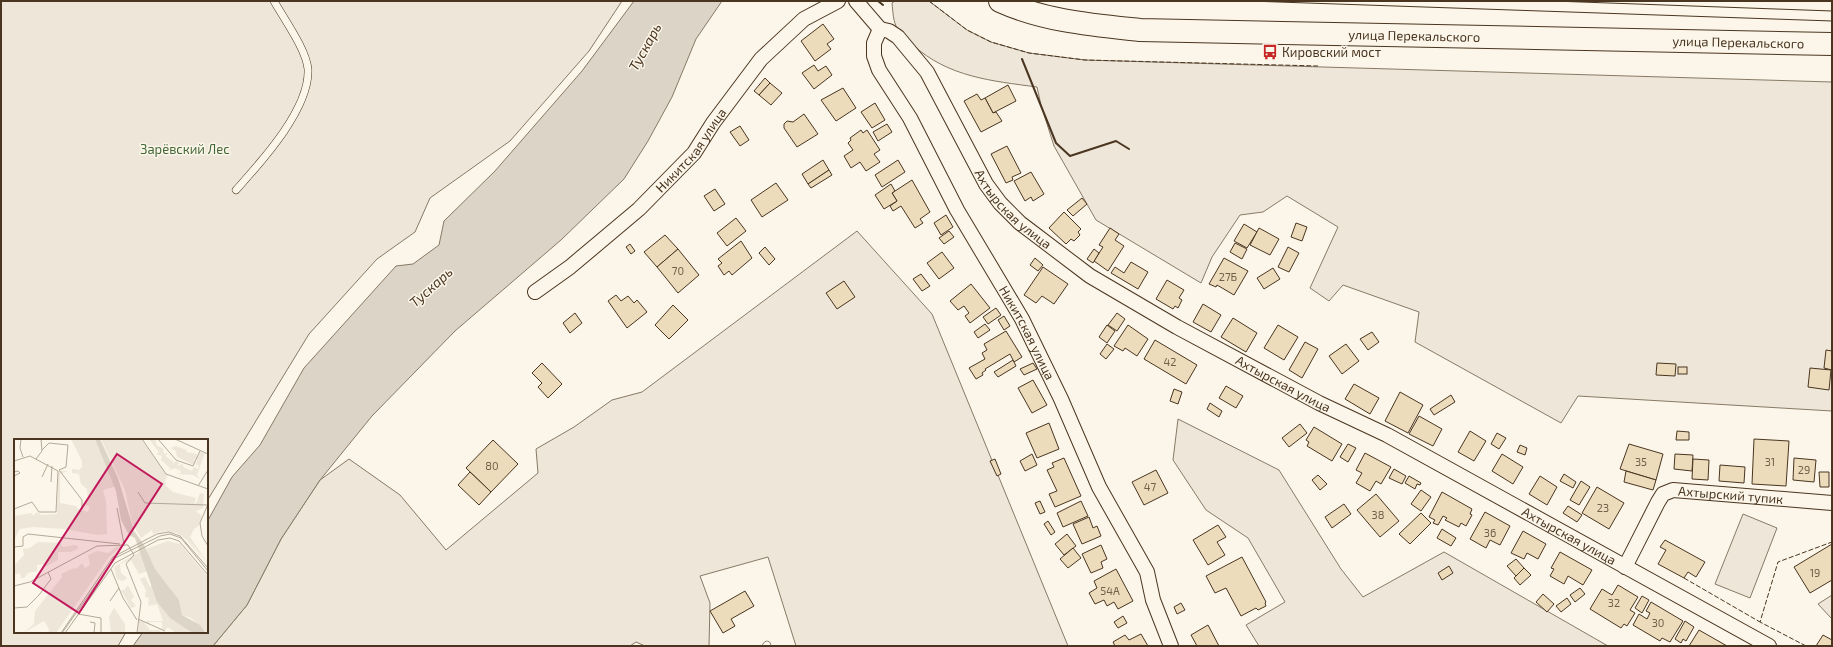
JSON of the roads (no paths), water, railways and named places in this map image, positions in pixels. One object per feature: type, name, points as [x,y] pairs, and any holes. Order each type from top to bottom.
[{"type":"main road","name":"улица Перекальского","points":[[1000,1],[1046,17],[1081,24],[1140,30],[1832,44]]},
{"type":"street","name":"Никитская улица","points":[[535,292],[570,267],[639,209],[694,153],[713,123],[761,59],[804,19],[838,1]]},
{"type":"street","points":[[856,1],[880,29]]},
{"type":"street","name":"Никитская улица","points":[[880,29],[874,43],[874,56],[879,70],[910,118],[957,210],[1022,319],[1060,399],[1099,487],[1147,572],[1153,600],[1171,646]]},
{"type":"street","name":"Ахтырская улица","points":[[880,29],[889,31],[898,37],[927,72],[986,184],[1000,203],[1020,223],[1090,276],[1177,327],[1319,403],[1387,434],[1769,646]]},
{"type":"street","name":"Ахтырский тупик","points":[[1625,567],[1658,502],[1663,494],[1673,490],[1832,503]]},
{"type":"lane","points":[[236,190],[259,164],[297,112],[305,86],[308,69],[302,50],[274,1]]},
{"type":"water","name":"Тускарь","points":[[634,1],[722,1],[696,39],[672,97],[648,141],[624,179],[561,240],[455,331],[372,416],[320,480],[281,539],[247,605],[213,646],[133,646],[142,633],[208,633],[208,520],[232,477],[260,445],[304,368],[396,266],[413,264],[439,245],[444,221],[495,171],[582,71]]},
{"type":"tram line","points":[[1249,1],[1832,21]]},
{"type":"tram line","points":[[1553,1],[1832,11]]},
{"type":"place","name":"Кировский мост","points":[[1270,52]]},
{"type":"park label","name":"Зарёвский Лес","points":[[185,149]]}]
